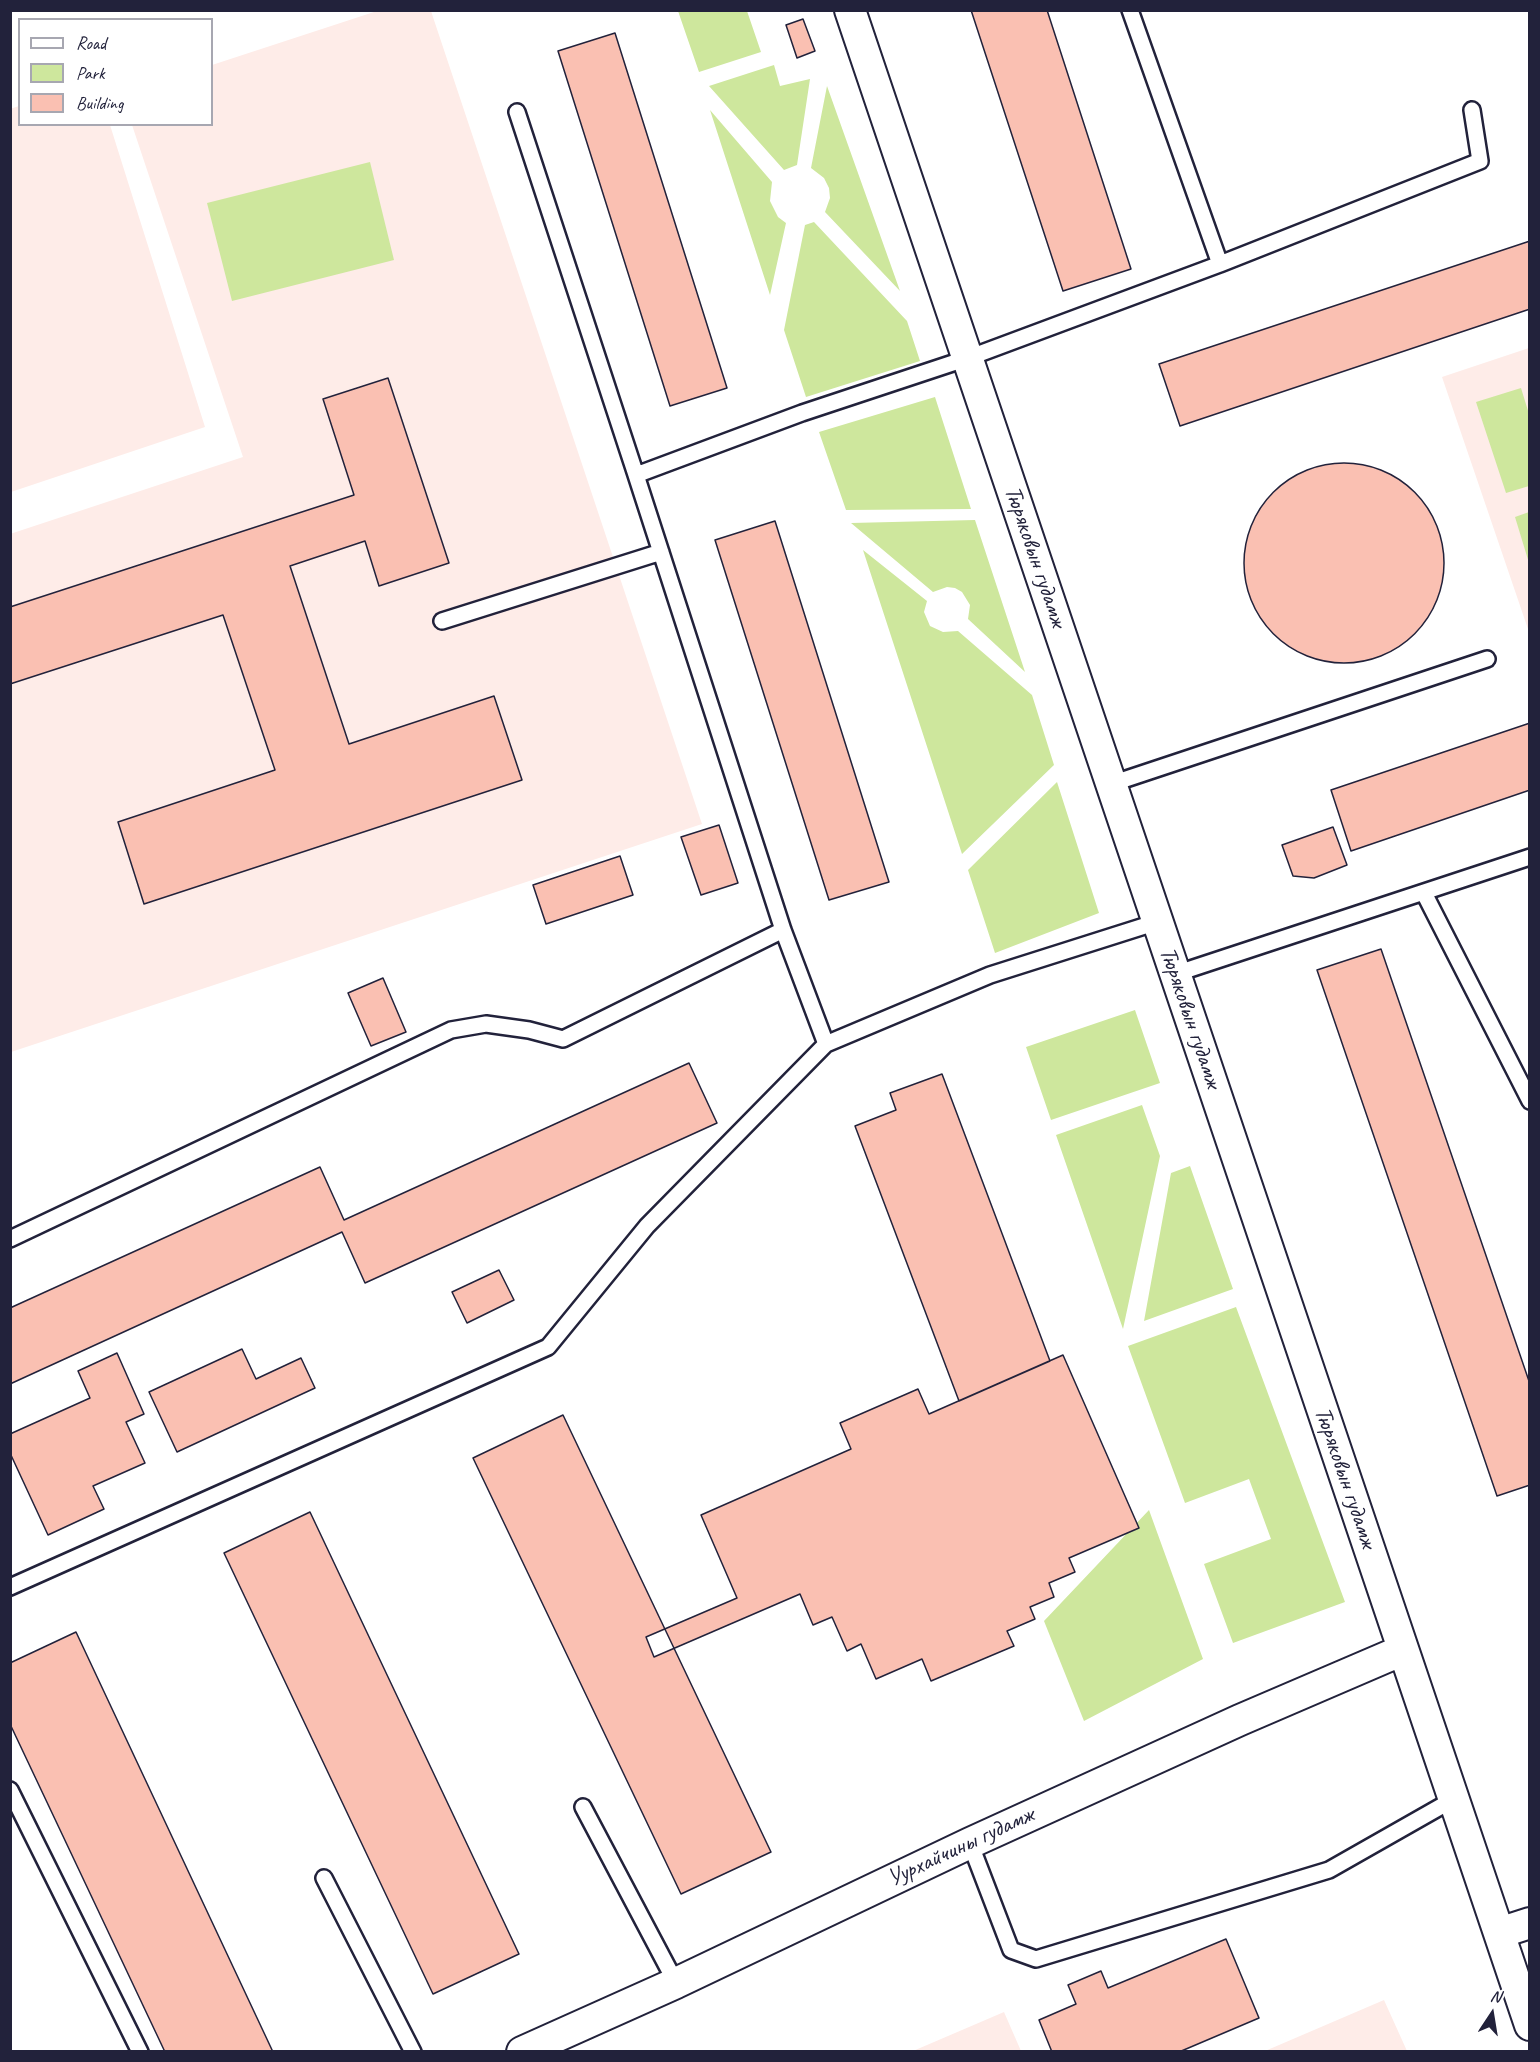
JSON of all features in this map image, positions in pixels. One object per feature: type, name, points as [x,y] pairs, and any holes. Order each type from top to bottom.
[{"type":"street","name":"Тюряковын гудамж","points":[[850,10],[1530,2025]]},
{"type":"street","name":"Уурхайчины гудамж","points":[[522,2052],[676,1983],[970,1843],[1240,1720],[1403,1650]]},
{"type":"street","points":[[1499,1934],[1530,1923]]},
{"type":"lane","points":[[1130,10],[1220,264]]},
{"type":"lane","points":[[636,475],[802,413],[968,358],[1220,264],[1480,161],[1472,110]]},
{"type":"lane","points":[[517,112],[662,552],[783,930],[826,1044]]},
{"type":"lane","points":[[441,621],[662,552]]},
{"type":"lane","points":[[1111,784],[1488,659]]},
{"type":"lane","points":[[1175,974],[1530,856]]},
{"type":"lane","points":[[1424,893],[1530,1101]]},
{"type":"lane","points":[[12,1582],[548,1347],[647,1226],[826,1044],[990,975],[1157,922]]},
{"type":"lane","points":[[10,1239],[451,1030],[486,1024],[530,1030],[563,1039],[783,930]]},
{"type":"lane","points":[[10,1791],[140,2052]]},
{"type":"lane","points":[[970,1843],[1011,1950],[1036,1959],[1329,1870],[1454,1800]]},
{"type":"lane","points":[[583,1807],[676,1983]]},
{"type":"lane","points":[[324,1878],[413,2052]]},
{"type":"shaded area","points":[[377,11],[431,11],[702,824],[11,1052],[10,534],[243,457],[132,126],[213,126],[213,65]]},
{"type":"shaded area","points":[[18,106],[18,126],[110,126],[205,427],[11,492],[10,109]]},
{"type":"shaded area","points":[[1529,348],[1529,632],[1442,377]]},
{"type":"shaded area","points":[[1384,2000],[1407,2051],[1265,2051]]},
{"type":"shaded area","points":[[1004,2012],[1021,2051],[913,2051]]},
{"type":"green space","points":[[678,11],[747,11],[761,52],[699,72]]},
{"type":"green space","points":[[774,65],[780,86],[810,79],[797,165],[784,170],[709,86]]},
{"type":"green space","points":[[827,86],[900,291],[825,212],[830,198],[829,188],[824,178],[811,168]]},
{"type":"green space","points":[[710,110],[772,182],[770,201],[778,217],[786,223],[770,295]]},
{"type":"green space","points":[[370,162],[394,260],[232,301],[207,203]]},
{"type":"green space","points":[[814,222],[907,321],[920,361],[806,397],[784,330],[805,225]]},
{"type":"green space","points":[[1521,388],[1529,414],[1529,486],[1506,493],[1476,402]]},
{"type":"green space","points":[[935,397],[971,509],[846,510],[819,432]]},
{"type":"green space","points":[[1530,512],[1529,563],[1515,517]]},
{"type":"green space","points":[[975,520],[1025,672],[968,619],[970,605],[962,592],[947,587],[933,592],[851,523]]},
{"type":"green space","points":[[863,550],[927,601],[924,612],[930,626],[943,632],[958,631],[1032,695],[1054,765],[962,854]]},
{"type":"green space","points":[[1057,782],[1099,913],[995,953],[968,870]]},
{"type":"green space","points":[[1135,1010],[1160,1083],[1051,1120],[1026,1047]]},
{"type":"green space","points":[[1142,1105],[1160,1156],[1123,1329],[1056,1135]]},
{"type":"green space","points":[[1190,1166],[1233,1289],[1144,1321],[1171,1173]]},
{"type":"green space","points":[[1236,1307],[1345,1602],[1233,1643],[1204,1564],[1271,1539],[1249,1479],[1185,1503],[1128,1346]]},
{"type":"green space","points":[[1149,1510],[1203,1659],[1084,1721],[1044,1621]]},
{"type":"building","points":[[971,10],[1047,10],[1131,269],[1063,291]]},
{"type":"building","points":[[803,19],[815,51],[797,58],[786,25]]},
{"type":"building","points":[[615,33],[727,388],[670,406],[558,51]]},
{"type":"building","points":[[1530,241],[1530,309],[1180,426],[1159,364]]},
{"type":"building","points":[[388,378],[449,563],[379,586],[365,541],[290,566],[349,744],[494,696],[522,780],[144,904],[118,822],[275,770],[223,615],[10,684],[10,607],[354,495],[323,399]]},
{"type":"building","points":[[1334,463],[1354,463],[1373,467],[1391,475],[1415,492],[1427,507],[1440,534],[1444,563],[1440,592],[1427,619],[1415,634],[1400,646],[1373,659],[1354,663],[1334,663],[1315,659],[1297,651],[1273,634],[1261,619],[1248,592],[1244,573],[1244,553],[1248,534],[1256,516],[1273,492],[1288,480],[1315,467]]},
{"type":"building","points":[[775,521],[889,882],[829,900],[715,540]]},
{"type":"building","points":[[1530,723],[1530,790],[1351,851],[1331,790]]},
{"type":"building","points":[[719,825],[738,883],[701,895],[681,837]]},
{"type":"building","points":[[1333,827],[1347,865],[1314,878],[1293,876],[1282,845]]},
{"type":"building","points":[[620,856],[633,895],[546,924],[533,885]]},
{"type":"building","points":[[1381,949],[1530,1384],[1530,1485],[1497,1496],[1317,970]]},
{"type":"building","points":[[383,978],[406,1032],[371,1046],[348,993]]},
{"type":"building","points":[[689,1063],[717,1123],[365,1283],[342,1232],[10,1384],[10,1308],[320,1167],[344,1220]]},
{"type":"building","points":[[942,1074],[1050,1361],[959,1401],[855,1126],[896,1110],[890,1093]]},
{"type":"building","points":[[499,1270],[514,1300],[467,1323],[452,1292]]},
{"type":"building","points":[[242,1349],[256,1379],[301,1358],[315,1388],[177,1452],[149,1392]]},
{"type":"building","points":[[117,1353],[144,1414],[126,1422],[145,1463],[93,1486],[104,1509],[48,1535],[10,1453],[10,1434],[90,1398],[78,1371]]},
{"type":"building","points":[[1063,1355],[1139,1528],[1069,1558],[1075,1572],[1049,1583],[1054,1597],[1030,1607],[1035,1619],[1007,1631],[1014,1646],[931,1681],[922,1659],[876,1679],[861,1644],[847,1651],[832,1617],[813,1625],[800,1594],[654,1657],[646,1637],[737,1598],[701,1515],[851,1449],[840,1423],[918,1389],[929,1414]]},
{"type":"building","points":[[563,1415],[771,1852],[681,1894],[473,1458]]},
{"type":"building","points":[[310,1512],[519,1954],[433,1994],[224,1553]]},
{"type":"building","points":[[76,1632],[273,2052],[165,2052],[10,1724],[10,1663]]},
{"type":"building","points":[[1226,1939],[1259,2018],[1179,2052],[1052,2052],[1039,2020],[1076,2004],[1068,1985],[1101,1971],[1108,1988]]}]
